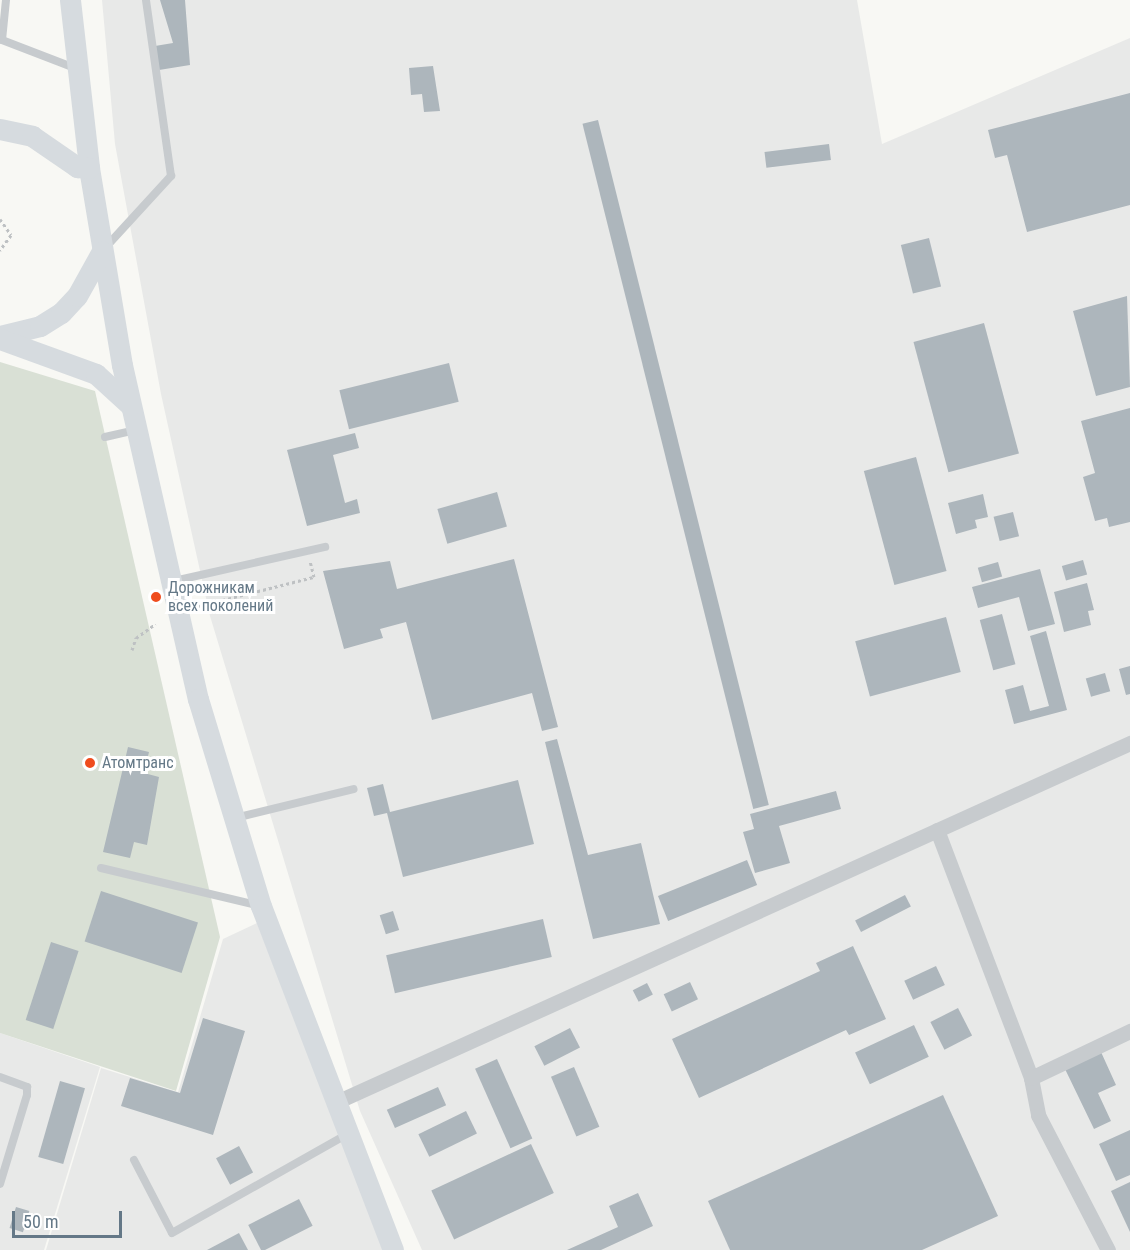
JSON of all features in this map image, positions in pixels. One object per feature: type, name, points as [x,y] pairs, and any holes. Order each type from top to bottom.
[{"type":"street","points":[[70,0],[76,69],[102,251],[135,430],[169,582],[231,819],[261,906],[389,1248]]},
{"type":"street","points":[[0,129],[32,136],[77,167],[89,168]]},
{"type":"street","points":[[0,338],[40,326],[61,313],[102,251]]},
{"type":"street","points":[[0,338],[96,374],[130,405]]},
{"type":"street","points":[[334,1103],[1130,743]]},
{"type":"street","points":[[937,830],[1031,1078],[1038,1115],[1108,1250]]},
{"type":"street","points":[[1031,1078],[1130,1031]]},
{"type":"lane","points":[[6,0],[2,40],[76,69]]},
{"type":"lane","points":[[102,251],[171,176],[146,0]]},
{"type":"lane","points":[[105,437],[135,430]]},
{"type":"lane","points":[[169,582],[325,547]]},
{"type":"lane","points":[[231,819],[354,789]]},
{"type":"lane","points":[[101,868],[261,906]]},
{"type":"lane","points":[[0,1077],[27,1087],[27,1095],[0,1184]]},
{"type":"lane","points":[[134,1160],[171,1233],[347,1134]]},
{"type":"path","points":[[0,219],[11,235],[0,250]]},
{"type":"path","points":[[198,606],[314,577],[308,551]]},
{"type":"path","points":[[132,650],[136,638],[155,624]]},
{"type":"shaded area","points":[[102,0],[857,0],[882,144],[1130,38],[1130,1250],[422,1250],[360,1111],[210,616],[161,394],[115,144]]},
{"type":"shaded area","name":"Атомтранс","points":[[0,362],[95,391],[220,937],[176,1091],[0,1033]]},
{"type":"shaded area","points":[[257,923],[384,1250],[46,1250],[101,1068],[178,1092],[223,939]]},
{"type":"shaded area","points":[[0,1033],[100,1067],[44,1250],[0,1250]]},
{"type":"building","points":[[160,0],[185,0],[190,65],[159,70],[155,46],[173,43]]},
{"type":"building","points":[[433,66],[440,111],[424,112],[422,94],[411,95],[409,68]]},
{"type":"building","points":[[1130,93],[1130,205],[1027,232],[1007,155],[995,158],[988,130]]},
{"type":"building","points":[[598,120],[769,805],[753,809],[582,124]]},
{"type":"building","points":[[829,144],[831,160],[766,168],[764,152]]},
{"type":"building","points":[[929,238],[941,287],[913,294],[901,245]]},
{"type":"building","points":[[1127,296],[1130,387],[1096,396],[1073,311]]},
{"type":"building","points":[[984,323],[1019,453],[948,472],[913,342]]},
{"type":"building","points":[[449,363],[459,402],[349,429],[339,390]]},
{"type":"building","points":[[1130,408],[1130,522],[1109,527],[1107,518],[1095,521],[1083,477],[1095,473],[1081,421]]},
{"type":"building","points":[[355,433],[359,448],[333,455],[345,503],[357,499],[360,513],[307,526],[287,450]]},
{"type":"building","points":[[916,457],[947,571],[894,585],[864,471]]},
{"type":"building","points":[[497,492],[507,527],[447,544],[437,509]]},
{"type":"building","points":[[983,494],[988,517],[975,520],[977,528],[956,534],[948,503]]},
{"type":"building","points":[[1013,512],[1019,536],[1000,541],[994,517]]},
{"type":"building","points":[[514,559],[558,727],[542,731],[532,693],[432,720],[406,622],[380,629],[383,638],[344,649],[323,571],[390,561],[397,589]]},
{"type":"building","points":[[1083,560],[1087,574],[1066,580],[1062,566]]},
{"type":"building","points":[[998,562],[1002,576],[982,582],[978,568]]},
{"type":"building","points":[[1040,569],[1055,624],[1028,631],[1019,597],[978,608],[972,587]]},
{"type":"building","points":[[1087,583],[1094,610],[1088,611],[1091,625],[1064,632],[1054,592]]},
{"type":"building","points":[[1002,614],[1015,664],[993,670],[980,620]]},
{"type":"building","points":[[946,617],[961,672],[870,696],[855,641]]},
{"type":"building","points":[[1046,631],[1067,710],[1014,724],[1005,690],[1023,685],[1030,711],[1049,706],[1030,636]]},
{"type":"building","points":[[1130,666],[1130,694],[1126,695],[1119,669]]},
{"type":"building","points":[[1105,673],[1110,691],[1091,697],[1086,679]]},
{"type":"building","points":[[557,739],[588,855],[641,843],[660,924],[593,939],[545,742]]},
{"type":"building","points":[[128,747],[149,752],[144,773],[159,777],[147,845],[134,842],[130,858],[103,852]]},
{"type":"building","points":[[518,780],[534,844],[403,877],[387,813],[374,816],[367,788],[383,784],[390,812]]},
{"type":"building","points":[[836,791],[841,809],[779,826],[790,863],[755,873],[743,832],[754,829],[750,814]]},
{"type":"building","points":[[747,860],[757,885],[668,921],[658,896]]},
{"type":"building","points":[[101,891],[198,923],[182,973],[85,941]]},
{"type":"building","points":[[905,895],[911,907],[861,932],[855,920]]},
{"type":"building","points":[[393,911],[399,930],[386,934],[380,915]]},
{"type":"building","points":[[543,919],[552,957],[395,993],[386,955]]},
{"type":"building","points":[[51,942],[79,951],[53,1029],[26,1020]]},
{"type":"building","points":[[853,946],[886,1019],[849,1035],[846,1030],[699,1098],[672,1039],[820,971],[816,963]]},
{"type":"building","points":[[936,966],[945,985],[913,1000],[904,981]]},
{"type":"building","points":[[690,982],[698,999],[672,1011],[664,994]]},
{"type":"building","points":[[647,983],[653,995],[639,1002],[633,990]]},
{"type":"building","points":[[958,1008],[972,1036],[944,1050],[930,1022]]},
{"type":"building","points":[[203,1018],[245,1031],[213,1135],[121,1106],[130,1078],[180,1093]]},
{"type":"building","points":[[914,1025],[929,1057],[870,1084],[855,1052]]},
{"type":"building","points":[[570,1028],[580,1048],[544,1066],[534,1046]]},
{"type":"building","points":[[1101,1052],[1116,1085],[1098,1093],[1111,1121],[1094,1129],[1065,1069]]},
{"type":"building","points":[[497,1059],[532,1138],[510,1148],[475,1069]]},
{"type":"building","points":[[574,1067],[599,1127],[576,1137],[551,1077]]},
{"type":"building","points":[[60,1081],[85,1088],[63,1164],[38,1157]]},
{"type":"building","points":[[438,1087],[446,1105],[395,1128],[387,1110]]},
{"type":"building","points":[[943,1095],[998,1216],[922,1250],[730,1250],[708,1201]]},
{"type":"building","points":[[466,1111],[477,1133],[429,1157],[418,1134]]},
{"type":"building","points":[[1130,1130],[1130,1175],[1116,1181],[1099,1144]]},
{"type":"building","points":[[531,1144],[554,1193],[454,1239],[431,1190]]},
{"type":"building","points":[[239,1146],[253,1172],[230,1185],[216,1158]]},
{"type":"building","points":[[1130,1182],[1130,1232],[1111,1191]]},
{"type":"building","points":[[638,1193],[653,1226],[601,1250],[567,1250],[618,1227],[609,1206]]},
{"type":"building","points":[[299,1199],[313,1226],[261,1250],[248,1225]]},
{"type":"building","points":[[16,1207],[29,1211],[23,1232],[10,1228]]},
{"type":"building","points":[[239,1233],[248,1250],[207,1250]]},
{"type":"place","name":"Дорожникам всех поколений","points":[[156,597]]},
{"type":"place","name":"Атомтранс","points":[[90,763]]}]
